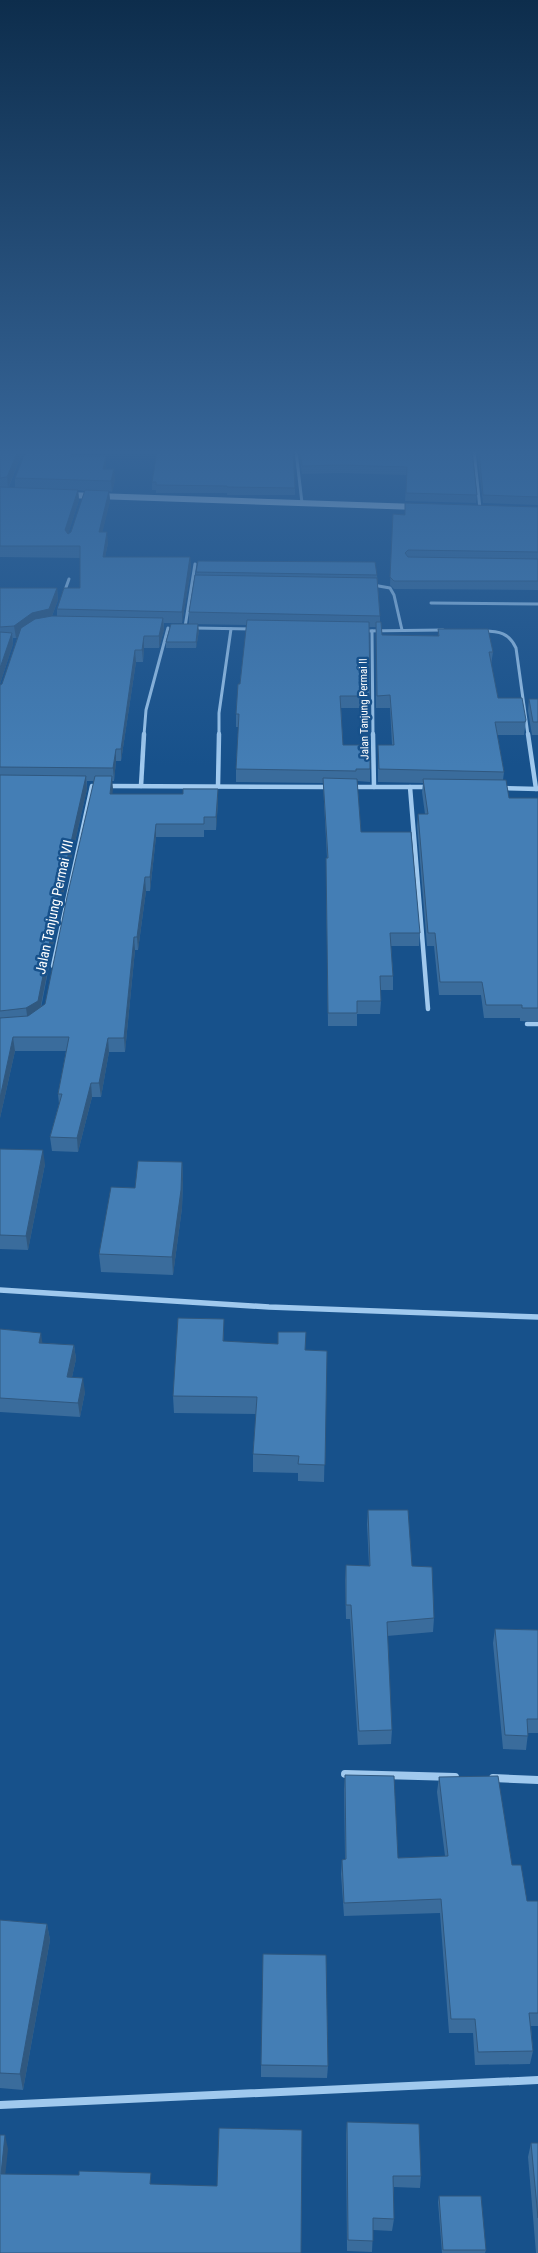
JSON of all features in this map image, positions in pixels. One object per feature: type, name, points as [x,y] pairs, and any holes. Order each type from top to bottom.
[{"type":"street","points":[[185,627],[194,564]]},
{"type":"street","points":[[62,597],[69,579]]},
{"type":"street","points":[[192,583],[201,583]]},
{"type":"street","points":[[367,585],[390,588],[394,595],[402,630]]},
{"type":"street","points":[[431,603],[538,604]]},
{"type":"street","points":[[158,628],[259,629]]},
{"type":"street","points":[[141,786],[146,710],[168,628]]},
{"type":"street","points":[[218,786],[219,713],[231,629]]},
{"type":"street","points":[[362,631],[450,630]]},
{"type":"street","name":"Jalan Tanjung Permai II","points":[[372,631],[374,787]]},
{"type":"street","points":[[479,631],[506,633],[513,637],[537,789],[497,788]]},
{"type":"street","points":[[83,786],[335,787]]},
{"type":"street","name":"Jalan Tanjung Permai VII","points":[[53,968],[92,786]]},
{"type":"street","points":[[345,787],[430,787]]},
{"type":"street","points":[[410,787],[428,1009]]},
{"type":"street","points":[[527,1024],[538,1024]]},
{"type":"street","points":[[0,1290],[90,1298],[229,1305],[538,1317]]},
{"type":"street","points":[[345,1774],[461,1778]]},
{"type":"street","points":[[480,1778],[538,1780]]},
{"type":"street","points":[[0,2105],[538,2080]]},
{"type":"building","points":[[80,556],[190,557],[182,612],[57,609],[64,588],[80,588]]},
{"type":"building","points":[[391,556],[538,559],[538,581],[394,581],[390,577]]},
{"type":"building","points":[[198,561],[375,562],[377,575],[196,572]]},
{"type":"building","points":[[195,575],[377,578],[380,616],[189,612]]},
{"type":"building","points":[[0,588],[57,588],[49,609],[32,613],[14,626],[0,627]]},
{"type":"building","points":[[52,616],[163,618],[159,636],[144,636],[142,650],[135,650],[121,749],[116,749],[113,768],[0,767],[0,685],[2,684],[21,628],[35,619]]},
{"type":"building","points":[[247,620],[369,622],[370,696],[340,696],[343,745],[370,745],[370,769],[356,769],[356,771],[236,769],[239,714],[236,714],[238,684],[240,684]]},
{"type":"building","points":[[376,622],[381,622],[382,635],[439,636],[438,629],[488,629],[493,652],[489,652],[498,698],[522,698],[526,720],[525,722],[495,722],[504,772],[379,769],[378,745],[394,745],[390,695],[377,696]]},
{"type":"building","points":[[171,624],[198,624],[196,642],[166,642]]},
{"type":"building","points":[[0,632],[12,633],[0,668]]},
{"type":"building","points":[[529,699],[538,699],[538,722],[533,722]]},
{"type":"building","points":[[0,775],[86,776],[59,895],[38,1001],[26,1008],[0,1011]]},
{"type":"building","points":[[95,776],[112,776],[110,794],[183,794],[183,789],[218,789],[216,817],[204,817],[204,824],[156,824],[150,877],[145,877],[137,937],[134,937],[124,1038],[108,1038],[99,1083],[91,1083],[77,1138],[50,1137],[62,1094],[58,1094],[69,1037],[13,1037],[0,1098],[0,1018],[28,1016],[45,1004]]},
{"type":"building","points":[[323,778],[357,779],[361,832],[411,832],[420,933],[390,933],[393,976],[380,976],[381,1001],[357,1001],[357,1013],[328,1013],[326,858],[328,858]]},
{"type":"building","points":[[423,779],[506,780],[509,798],[538,798],[538,1008],[522,1008],[522,1005],[486,1005],[482,982],[440,982],[435,933],[428,933],[418,814],[428,814]]},
{"type":"building","points":[[0,1149],[43,1150],[26,1236],[0,1235]]},
{"type":"building","points":[[138,1161],[182,1162],[181,1190],[172,1257],[99,1254],[111,1187],[135,1188]]},
{"type":"building","points":[[178,1318],[224,1319],[223,1341],[278,1344],[278,1332],[306,1332],[305,1350],[327,1351],[325,1465],[298,1464],[299,1456],[253,1454],[257,1397],[173,1396]]},
{"type":"building","points":[[0,1329],[41,1333],[39,1343],[74,1345],[67,1377],[83,1378],[78,1403],[0,1398]]},
{"type":"building","points":[[368,1510],[408,1510],[412,1566],[432,1567],[434,1618],[387,1622],[392,1730],[359,1731],[351,1605],[346,1605],[346,1565],[370,1566]]},
{"type":"building","points":[[495,1629],[538,1630],[538,1719],[527,1719],[528,1736],[505,1735]]},
{"type":"building","points":[[345,1775],[394,1776],[398,1858],[448,1856],[439,1777],[498,1776],[512,1865],[521,1865],[527,1901],[538,1901],[538,2013],[529,2013],[533,2051],[478,2052],[475,2019],[451,2019],[441,1899],[344,1903],[342,1860],[346,1859]]},
{"type":"building","points":[[0,1920],[47,1924],[20,2074],[0,2073]]},
{"type":"building","points":[[263,1954],[326,1955],[328,2066],[261,2065]]},
{"type":"building","points":[[347,2122],[419,2124],[421,2176],[393,2176],[394,2219],[373,2218],[373,2241],[348,2240]]},
{"type":"building","points":[[219,2128],[302,2130],[301,2253],[0,2253],[0,2135],[5,2135],[1,2174],[79,2175],[79,2171],[151,2173],[150,2184],[217,2186]]},
{"type":"building","points":[[531,2143],[538,2143],[538,2218]]},
{"type":"building","points":[[439,2196],[481,2196],[486,2250],[443,2250]]}]
